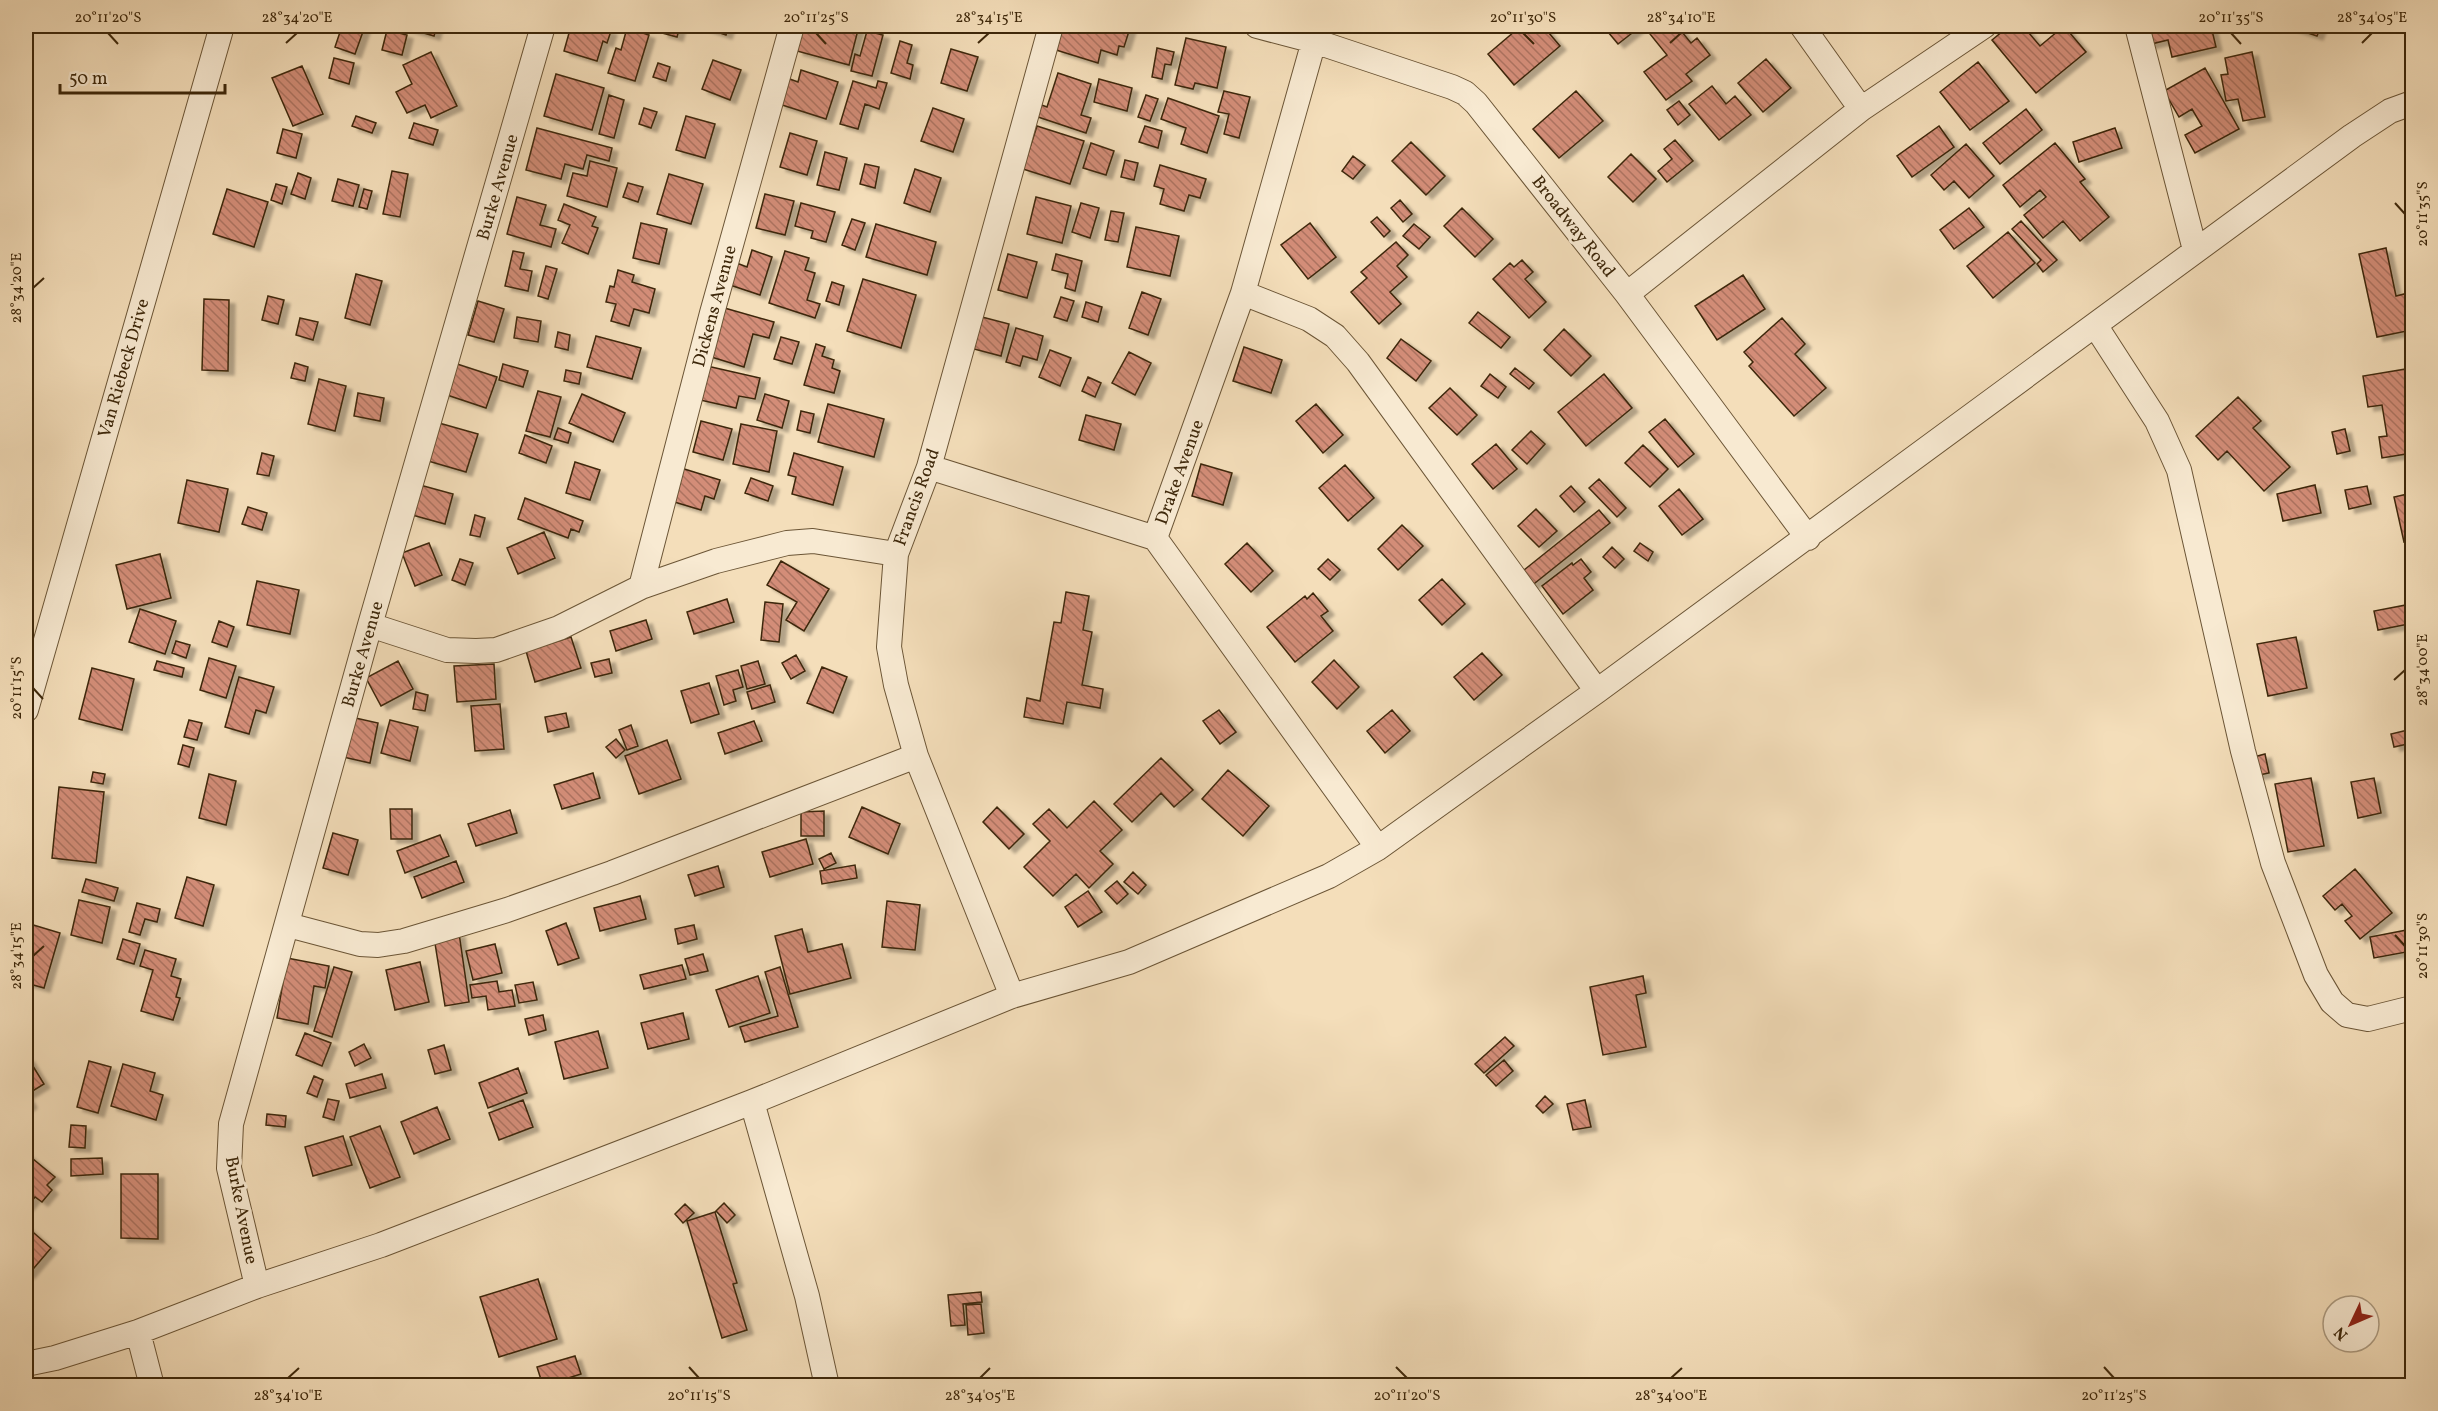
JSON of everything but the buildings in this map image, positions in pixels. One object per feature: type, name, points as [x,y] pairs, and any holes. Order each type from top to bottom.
[{"type":"street","name":"Van Riebeck Drive","points":[[26,710],[222,26]]},
{"type":"street","name":"Burke Avenue","points":[[257,1286],[229,1168],[231,1124],[370,625],[543,26]]},
{"type":"street","name":"Dickens Avenue","points":[[641,587],[712,314],[792,26]]},
{"type":"street","name":"Francis Road","points":[[1012,996],[916,756],[896,685],[889,647],[896,554],[929,467],[1051,26]]},
{"type":"street","name":"Broadway Road","points":[[1257,26],[1452,87],[1471,98],[1487,114],[1627,294],[1808,538]]},
{"type":"street","points":[[1802,26],[1861,109]]},
{"type":"street","points":[[1627,294],[1861,109],[1984,26]]},
{"type":"street","points":[[2137,26],[2195,250]]},
{"type":"street","name":"Drake Avenue","points":[[1314,42],[1243,293],[1155,538],[1378,848]]},
{"type":"street","points":[[26,1365],[138,1332],[257,1286],[392,1241],[752,1102],[1012,996],[1129,962],[1318,880],[1378,848],[1808,538],[2352,136],[2390,111],[2412,103]]},
{"type":"street","points":[[1243,293],[1310,319],[1335,336],[1358,362],[1597,691]]},
{"type":"street","points":[[2095,325],[2157,422],[2179,470],[2243,751],[2273,863],[2316,975],[2332,1002],[2347,1015],[2368,1019],[2412,1008]]},
{"type":"street","points":[[929,467],[1155,538]]},
{"type":"street","points":[[370,625],[447,650],[496,650],[559,628],[641,587],[716,561],[787,543],[813,541],[896,554]]},
{"type":"street","points":[[288,925],[360,944],[378,945],[404,941],[507,910],[612,873],[916,756]]},
{"type":"street","points":[[752,1102],[807,1296],[826,1386]]},
{"type":"street","points":[[138,1332],[152,1386]]}]
